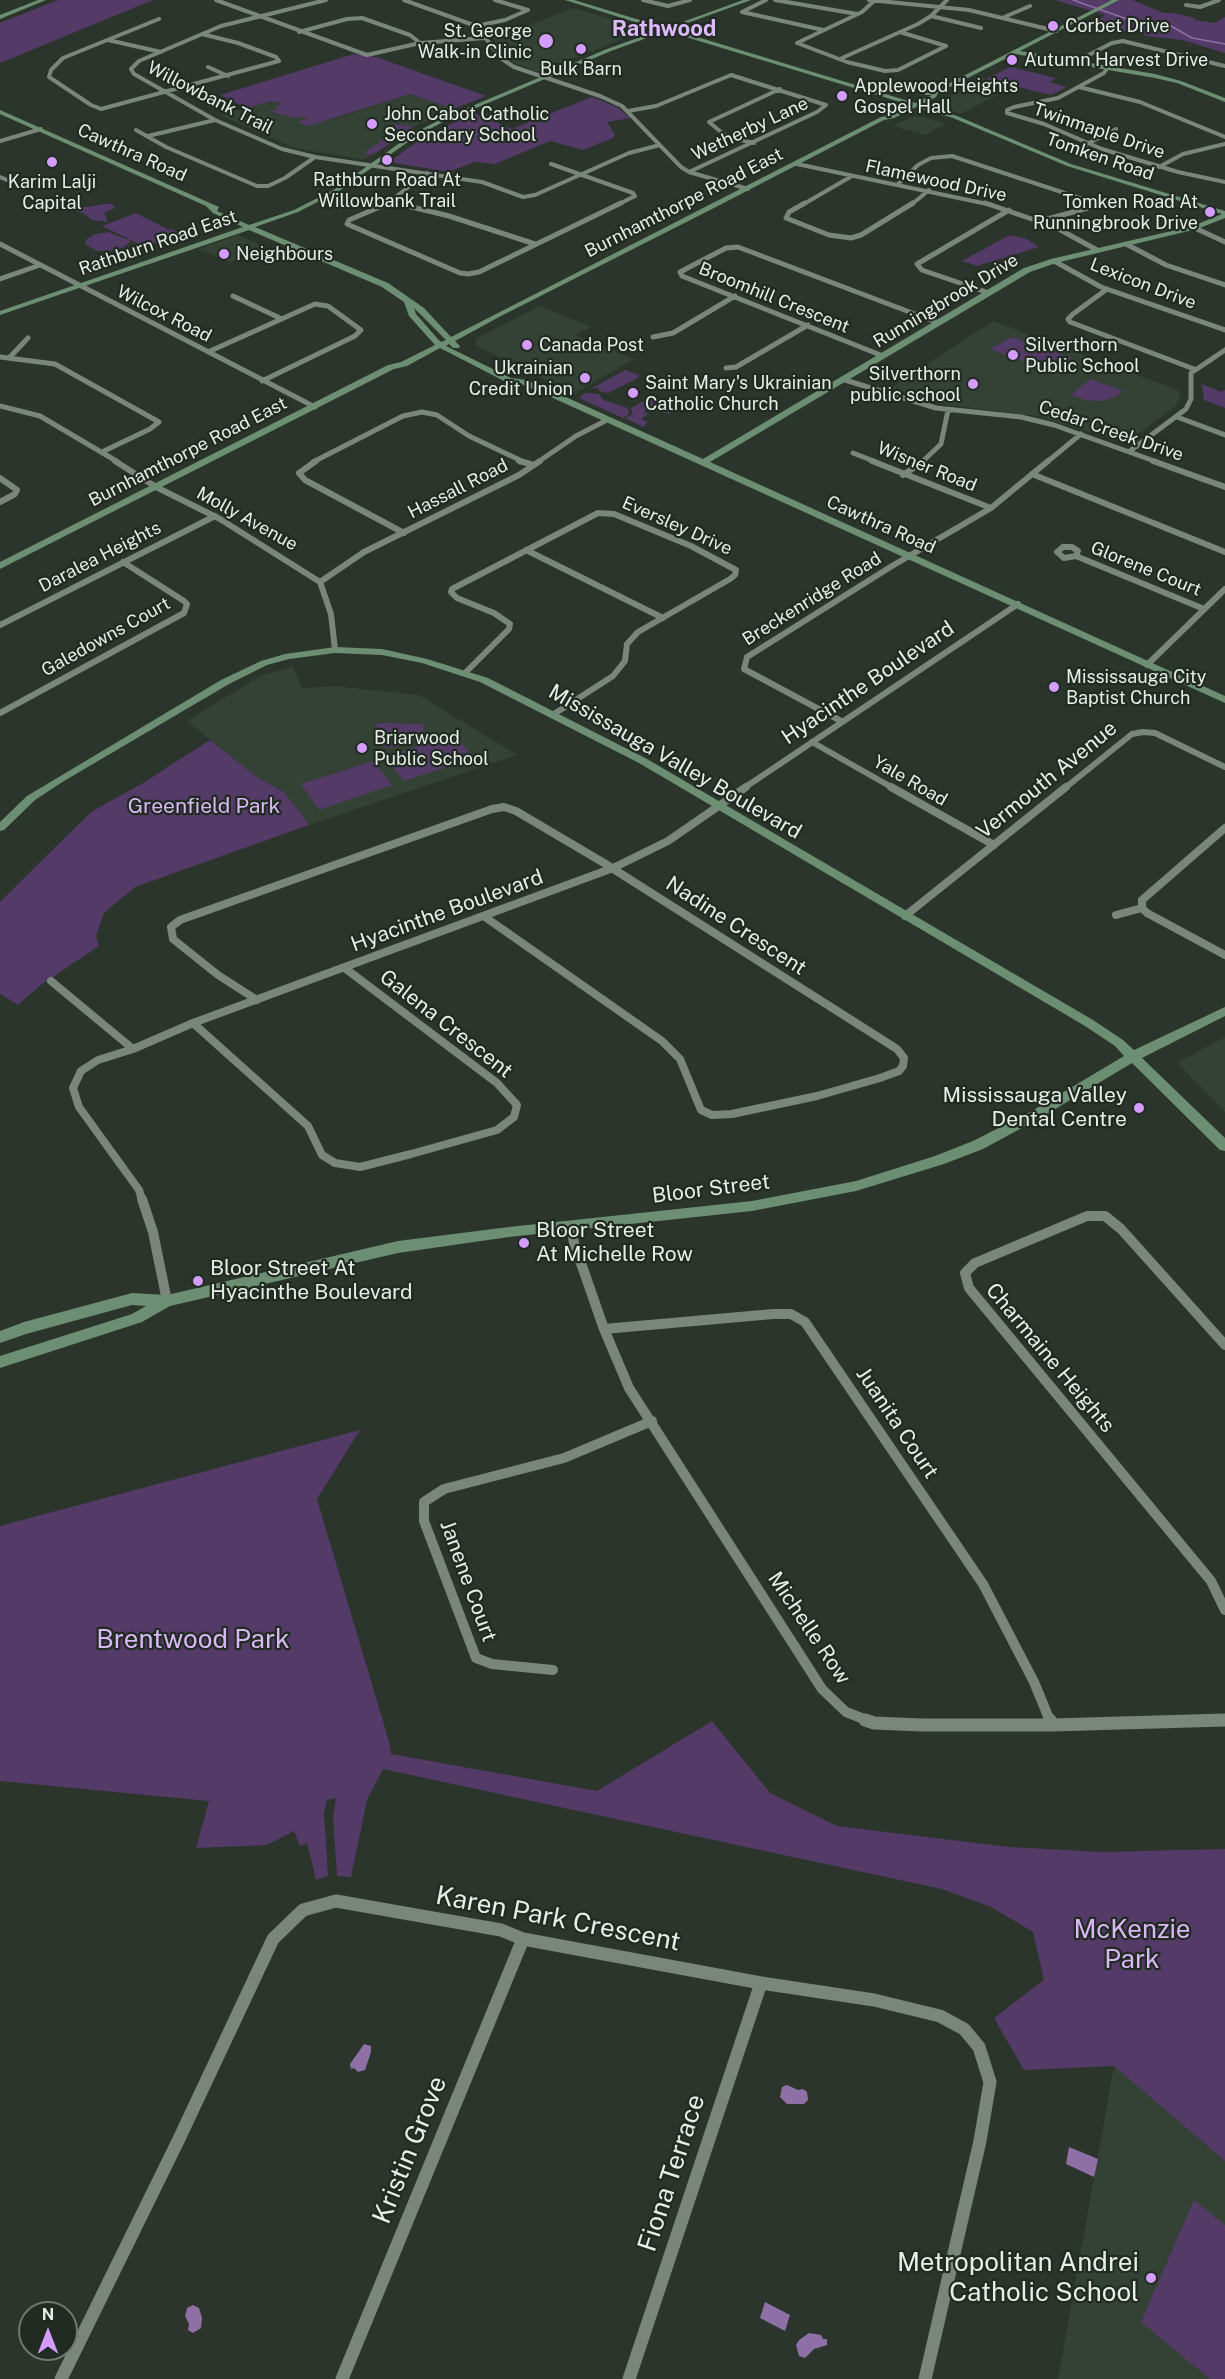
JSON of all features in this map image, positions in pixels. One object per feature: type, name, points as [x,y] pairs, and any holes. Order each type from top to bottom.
[{"type":"street","points":[[0,15],[34,0]]},
{"type":"street","points":[[0,15],[43,0]]},
{"type":"street","points":[[216,0],[367,55],[420,43],[485,38]]},
{"type":"street","name":"Willowbank Trail","points":[[326,0],[258,16],[202,34],[139,61],[131,69],[135,74],[166,93],[215,120],[282,149],[315,157],[482,182],[523,197],[535,195],[641,148],[660,145]]},
{"type":"street","points":[[404,0],[476,26],[505,20],[528,10],[495,0]]},
{"type":"street","name":"Tomken Road","points":[[568,0],[968,124],[1078,168],[1225,214]]},
{"type":"street","points":[[643,0],[668,6],[690,0]]},
{"type":"street","name":"Rathburn Road East","points":[[0,307],[76,284],[250,224],[296,211],[337,190],[428,128],[663,29],[748,0]]},
{"type":"street","points":[[766,0],[742,12],[823,30]]},
{"type":"street","points":[[775,0],[857,14]]},
{"type":"street","points":[[869,0],[969,10],[1056,31]]},
{"type":"street","points":[[875,0],[857,14],[797,43],[876,70],[890,71],[898,70],[946,46],[900,32]]},
{"type":"street","points":[[842,58],[931,16],[947,0]]},
{"type":"street","name":"Burnhamthorpe Road East","points":[[0,566],[391,367],[404,364],[437,343],[488,321],[748,189],[883,118],[884,115],[934,96],[936,92],[1116,0]]},
{"type":"street","points":[[1186,5],[1203,6],[1219,0]]},
{"type":"street","points":[[420,5],[427,2]]},
{"type":"street","points":[[1002,18],[1030,6]]},
{"type":"street","points":[[931,16],[981,28]]},
{"type":"street","points":[[299,32],[347,19],[362,18],[411,35],[420,43]]},
{"type":"street","points":[[159,19],[63,58],[51,70],[49,77],[91,105],[101,109],[228,76],[273,63],[279,59],[238,43],[202,34]]},
{"type":"street","points":[[476,26],[508,64],[614,102],[628,111],[681,167],[689,172],[748,189]]},
{"type":"street","points":[[108,40],[161,52]]},
{"type":"street","points":[[1073,63],[1112,43],[1123,41],[1225,66]]},
{"type":"street","points":[[1015,52],[1108,67],[1179,82],[1223,99]]},
{"type":"street","points":[[208,67],[228,76]]},
{"type":"street","name":"Twinmaple Drive","points":[[1108,67],[1104,73],[1052,101],[1019,106],[1006,111],[1010,115],[1044,124],[1087,144],[1159,167],[1225,182]]},
{"type":"street","name":"Wetherby Lane","points":[[628,111],[656,106],[727,76],[736,76],[780,89],[821,102],[826,107],[689,172]]},
{"type":"street","points":[[1079,87],[1148,104],[1225,137]]},
{"type":"street","points":[[754,143],[727,137],[709,122],[780,89]]},
{"type":"street","name":"Cawthra Road","points":[[0,106],[38,124],[41,129]]},
{"type":"street","name":"Cawthra Road","points":[[0,112],[209,206],[215,212],[250,224],[385,285],[421,310],[447,338],[518,375],[523,382]]},
{"type":"street","points":[[148,136],[215,120]]},
{"type":"street","points":[[0,141],[41,129]]},
{"type":"street","points":[[1087,144],[1116,129]]},
{"type":"street","points":[[136,130],[166,147],[257,186],[272,184],[315,157]]},
{"type":"street","points":[[1159,167],[1183,154],[1225,144]]},
{"type":"street","points":[[898,184],[925,161],[936,156],[952,156],[1092,202],[1093,206],[1088,208],[1040,221]]},
{"type":"street","points":[[427,174],[391,202],[350,220],[347,224],[460,273],[468,274],[635,196],[551,164]]},
{"type":"street","name":"Flamewood Drive","points":[[797,164],[929,190],[1009,210],[1040,221],[1097,250]]},
{"type":"street","points":[[852,176],[789,212],[786,218],[829,235],[851,238],[861,235],[923,198],[929,190]]},
{"type":"street","points":[[0,177],[22,186]]},
{"type":"street","points":[[391,202],[449,216],[535,244]]},
{"type":"street","points":[[989,293],[922,270],[917,264],[1009,210]]},
{"type":"street","name":"Runningbrook Drive","points":[[702,463],[1027,270],[1097,250],[1195,228],[1215,222],[1225,214]]},
{"type":"street","points":[[1195,228],[1225,242]]},
{"type":"street","name":"Wilcox Road","points":[[0,244],[315,407]]},
{"type":"street","points":[[1126,244],[1167,265],[1225,285]]},
{"type":"street","name":"Broomhill Crescent","points":[[883,356],[682,276],[680,272],[726,248],[738,247],[936,322]]},
{"type":"street","name":"Lexicon Drive","points":[[1054,261],[1107,289],[1225,330]]},
{"type":"street","points":[[0,279],[40,265]]},
{"type":"street","name":"Rathburn Road East","points":[[0,314],[76,284]]},
{"type":"street","points":[[1107,289],[1073,314],[1068,319],[1070,322],[1194,369]]},
{"type":"street","points":[[233,296],[282,319]]},
{"type":"street","points":[[653,337],[673,333],[735,297]]},
{"type":"street","name":"Cawthra Road","points":[[408,302],[412,314],[437,343],[509,380],[523,382],[1018,604],[1225,700]]},
{"type":"street","points":[[208,352],[310,305],[324,305],[361,330],[359,334],[262,381]]},
{"type":"street","points":[[726,368],[736,367],[807,326]]},
{"type":"street","points":[[9,358],[28,338]]},
{"type":"street","points":[[1130,451],[1186,409],[1191,399],[1194,369],[1225,350]]},
{"type":"street","points":[[0,357],[41,361],[67,369],[159,422],[150,429],[104,451]]},
{"type":"street","name":"Cedar Creek Drive","points":[[845,380],[948,410],[1027,418],[1130,451],[1225,487]]},
{"type":"street","name":"Molly Avenue","points":[[0,406],[40,416],[104,451],[116,463],[283,555],[320,582]]},
{"type":"street","points":[[903,475],[925,460],[941,444],[948,410]]},
{"type":"street","points":[[404,533],[305,480],[298,472],[403,416],[422,412],[438,415],[469,436],[519,461],[534,465]]},
{"type":"street","points":[[1177,417],[1225,435]]},
{"type":"street","name":"Hassall Road","points":[[320,582],[364,552],[519,475],[576,436],[607,420]]},
{"type":"street","name":"Breckenridge Road","points":[[841,722],[744,669],[747,657],[991,508],[1081,434]]},
{"type":"street","name":"Wisner Road","points":[[853,453],[903,475],[991,508]]},
{"type":"street","points":[[1032,474],[1225,552]]},
{"type":"street","points":[[0,478],[17,490],[15,494],[0,502]]},
{"type":"street","name":"Eversley Drive","points":[[465,673],[509,629],[510,624],[494,613],[457,598],[451,592],[460,584],[590,516],[606,512],[691,546],[736,570],[730,579],[632,638],[627,644],[625,661],[612,676],[555,714]]},
{"type":"street","name":"Daralea Heights","points":[[0,625],[215,516]]},
{"type":"street","points":[[526,550],[663,618]]},
{"type":"street","name":"Glorene Court","points":[[1076,556],[1204,609]]},
{"type":"street","name":"Galedowns Court","points":[[0,713],[184,613],[187,604],[184,601],[123,562]]},
{"type":"street","points":[[320,582],[331,614],[335,650]]},
{"type":"street","points":[[1147,665],[1225,589]]},
{"type":"street","name":"Hyacinthe Boulevard","points":[[167,1301],[153,1232],[139,1190],[79,1107],[73,1088],[81,1071],[98,1060],[132,1049],[193,1023],[346,969],[613,868],[668,841],[1018,604]]},
{"type":"street","name":"Mississauga Valley Boulevard","points":[[0,828],[31,798],[60,779],[234,677],[264,663],[288,656],[335,650],[402,655],[465,673],[555,714],[643,761],[1089,1023],[1133,1056],[1225,1146]]},
{"type":"street","name":"Vermouth Avenue","points":[[905,916],[1132,734],[1155,733],[1225,767]]},
{"type":"street","name":"Yale Road","points":[[813,742],[994,845]]},
{"type":"street","name":"Nadine Crescent","points":[[256,1000],[218,975],[173,939],[171,927],[180,920],[492,809],[504,807],[516,811],[613,868],[897,1049],[904,1058],[903,1066],[899,1071],[880,1078],[817,1096],[732,1114],[712,1115],[701,1110],[680,1059],[662,1041],[485,917]]},
{"type":"street","points":[[1142,908],[1142,900],[1146,895],[1225,828]]},
{"type":"street","points":[[1116,915],[1142,908]]},
{"type":"street","points":[[1142,908],[1225,956]]},
{"type":"street","name":"Galena Crescent","points":[[193,1023],[309,1126],[322,1155],[335,1163],[360,1167],[401,1157],[497,1130],[514,1117],[517,1105],[497,1083],[346,969]]},
{"type":"street","points":[[51,981],[132,1049]]},
{"type":"street","name":"Bloor Street","points":[[51,1345],[137,1318],[167,1301],[398,1247],[508,1232],[791,1200],[856,1186],[908,1171],[978,1145],[1037,1114],[1133,1056],[1225,1011]]},
{"type":"street","name":"Charmaine Heights","points":[[1225,1345],[1121,1229],[1105,1216],[1087,1216],[975,1263],[965,1273],[969,1288],[1212,1581],[1225,1610]]},
{"type":"street","name":"Michelle Row","points":[[571,1226],[574,1243],[604,1329],[629,1388],[822,1689],[846,1712],[874,1723],[1052,1725],[1225,1720]]},
{"type":"street","name":"Bloor Street","points":[[24,1328],[132,1299],[167,1301]]},
{"type":"street","name":"Juanita Court","points":[[604,1329],[773,1314],[791,1314],[806,1322],[983,1584],[1034,1682],[1052,1725]]},
{"type":"street","points":[[0,1332],[24,1328]]},
{"type":"street","points":[[0,1337],[24,1328]]},
{"type":"street","points":[[0,1362],[51,1345]]},
{"type":"street","points":[[0,1374],[51,1345]]},
{"type":"street","name":"Janene Court","points":[[554,1670],[492,1664],[476,1658],[424,1521],[424,1502],[444,1489],[564,1458],[652,1421]]},
{"type":"street","name":"Karen Park Crescent","points":[[61,2379],[173,2151],[273,1939],[303,1910],[336,1901],[501,1930],[523,1939],[760,1983],[874,2000],[940,2016],[964,2029],[978,2047],[990,2082],[984,2118],[925,2379]]},
{"type":"street","name":"Kristin Grove","points":[[342,2379],[523,1939]]},
{"type":"street","name":"Fiona Terrace","points":[[629,2379],[760,1983]]},
{"type":"shaded area","points":[[574,8],[641,28],[642,31],[543,71],[535,71],[508,60],[490,34],[518,29]]},
{"type":"shaded area","points":[[982,78],[1013,86],[961,114],[935,105]]},
{"type":"shaded area","name":"John Cabot Catholic Secondary School","points":[[410,94],[454,109],[411,128],[368,158],[361,159],[295,148],[220,115],[283,98],[333,119]]},
{"type":"shaded area","points":[[911,117],[922,117],[947,124],[925,135],[893,126]]},
{"type":"shaded area","points":[[238,235],[267,248],[229,262],[199,249]]},
{"type":"shaded area","points":[[540,306],[591,327],[575,335],[634,359],[574,394],[475,345],[477,338]]},
{"type":"shaded area","name":"Silverthorn Public School","points":[[993,321],[1180,391],[1179,400],[1174,408],[1125,443],[1037,416],[941,404],[891,388]]},
{"type":"shaded area","name":"Briarwood Public School","points":[[293,666],[302,688],[335,686],[419,695],[517,755],[309,825],[284,792],[257,777],[187,721],[260,676]]},
{"type":"shaded area","points":[[1225,1037],[1225,1112],[1177,1063]]},
{"type":"shaded area","points":[[364,2044],[371,2046],[371,2052],[365,2070],[358,2072],[354,2068],[351,2069],[350,2064]]},
{"type":"shaded area","name":"Metropolitan Andrei Catholic School","points":[[1114,2066],[1225,2161],[1225,2379],[1058,2379]]},
{"type":"shaded area","points":[[787,2085],[798,2090],[803,2089],[807,2092],[808,2100],[804,2104],[787,2104],[780,2097],[782,2087]]},
{"type":"shaded area","points":[[1069,2147],[1098,2159],[1094,2177],[1066,2164]]},
{"type":"shaded area","points":[[765,2302],[790,2315],[785,2331],[760,2318]]},
{"type":"shaded area","points":[[193,2305],[199,2308],[202,2318],[201,2328],[193,2333],[188,2330],[189,2324],[185,2316],[187,2308]]},
{"type":"shaded area","points":[[809,2333],[821,2335],[823,2339],[827,2339],[827,2345],[814,2349],[805,2358],[799,2356],[796,2345]]},
{"type":"green space","points":[[58,0],[153,0],[0,63],[0,23]]},
{"type":"green space","points":[[1055,0],[1132,0],[1164,13],[1173,13],[1195,18],[1195,20],[1215,23],[1225,17],[1225,53],[1182,40],[1147,36],[1129,28],[1125,29],[1126,31],[1106,31],[1099,26],[1100,19],[1105,15]]},
{"type":"green space","points":[[354,54],[376,57],[486,96],[454,109],[410,94],[308,126],[298,122],[307,119],[303,116],[296,118],[268,111],[279,110],[275,108],[281,103],[272,101],[247,108],[220,95]]},
{"type":"green space","points":[[1010,67],[1056,78],[1049,82],[1067,87],[1051,95],[986,79]]},
{"type":"green space","points":[[592,97],[617,107],[630,118],[607,122],[615,135],[613,138],[583,150],[550,141],[495,164],[475,162],[448,172],[389,162],[425,136],[474,113],[512,129]]},
{"type":"green space","points":[[395,124],[413,127],[377,152],[372,152],[376,153],[367,155],[365,152],[391,134],[392,132],[388,131]]},
{"type":"green space","points":[[112,204],[115,208],[104,213],[108,222],[92,220],[85,214],[67,208],[70,206],[88,207]]},
{"type":"green space","points":[[136,213],[185,237],[177,240],[172,237],[145,247],[102,226]]},
{"type":"green space","points":[[108,232],[131,241],[124,247],[112,251],[97,251],[85,244],[87,239],[96,234]]},
{"type":"green space","points":[[1010,235],[1027,239],[1039,247],[977,266],[962,261]]},
{"type":"green space","points":[[1012,337],[1072,358],[1050,371],[990,349]]},
{"type":"green space","points":[[625,370],[639,375],[638,378],[608,393],[599,391],[599,388],[591,389]]},
{"type":"green space","points":[[1089,380],[1123,391],[1115,397],[1102,401],[1085,400],[1071,395]]},
{"type":"green space","points":[[1202,384],[1221,392],[1225,390],[1225,408],[1204,400]]},
{"type":"green space","points":[[585,393],[599,394],[603,400],[628,408],[629,414],[623,418],[579,398]]},
{"type":"green space","points":[[649,398],[675,409],[668,414],[651,408],[647,409],[644,412],[648,414],[641,419],[648,422],[643,427],[625,418],[633,414],[631,408]]},
{"type":"green space","points":[[380,723],[423,724],[424,729],[421,735],[407,745],[388,748],[378,746],[376,725]]},
{"type":"green space","points":[[454,734],[474,758],[404,781],[385,757]]},
{"type":"green space","name":"Greenfield Park","points":[[210,740],[257,777],[284,792],[309,825],[135,887],[104,913],[96,936],[99,946],[42,984],[18,1005],[0,994],[0,902],[91,812],[143,783]]},
{"type":"green space","points":[[373,761],[392,785],[319,810],[301,784]]},
{"type":"green space","points":[[360,1430],[317,1499],[391,1754],[597,1791],[712,1721],[770,1793],[837,1826],[1009,1847],[1102,1852],[1225,1849],[1225,2161],[1114,2066],[1024,2070],[994,2018],[1044,1980],[1033,1932],[991,1907],[942,1889],[383,1769],[367,1800],[351,1877],[337,1876],[333,1817],[336,1798],[327,1800],[324,1813],[328,1876],[316,1880],[307,1843],[300,1846],[294,1831],[267,1845],[196,1848],[209,1801],[0,1781],[0,1526]]},
{"type":"green space","points":[[1194,2200],[1225,2225],[1225,2379],[1210,2379],[1141,2322]]},
{"type":"waterway","points":[[1073,0],[1141,24],[1171,26],[1192,38],[1225,44]]},
{"type":"place","name":"Corbet Drive","points":[[1053,26]]},
{"type":"place","name":"St. George Walk-in Clinic","points":[[546,41]]},
{"type":"place","name":"Bulk Barn","points":[[581,49]]},
{"type":"place","name":"Autumn Harvest Drive","points":[[1012,60]]},
{"type":"place","name":"Applewood Heights Gospel Hall","points":[[842,96]]},
{"type":"place","name":"John Cabot Catholic Secondary School","points":[[372,124]]},
{"type":"place","name":"Rathburn Road At Willowbank Trail","points":[[387,160]]},
{"type":"place","name":"Karim Lalji Capital","points":[[52,162]]},
{"type":"place","name":"Tomken Road At Runningbrook Drive","points":[[1210,212]]},
{"type":"place","name":"Neighbours","points":[[224,254]]},
{"type":"place","name":"Canada Post","points":[[527,345]]},
{"type":"place","name":"Silverthorn Public School","points":[[1013,355]]},
{"type":"place","name":"Ukrainian Credit Union","points":[[585,378]]},
{"type":"place","name":"Silverthorn public school","points":[[973,384]]},
{"type":"place","name":"Saint Mary's Ukrainian Catholic Church","points":[[633,393]]},
{"type":"place","name":"Mississauga City Baptist Church","points":[[1054,687]]},
{"type":"place","name":"Briarwood Public School","points":[[362,748]]},
{"type":"place","name":"Mississauga Valley Dental Centre","points":[[1139,1108]]},
{"type":"place","name":"Bloor Street At Michelle Row","points":[[524,1243]]},
{"type":"place","name":"Bloor Street At Hyacinthe Boulevard","points":[[198,1281]]},
{"type":"place","name":"Metropolitan Andrei Catholic School","points":[[1151,2278]]},
{"type":"district","name":"Rathwood","points":[[664,29]]},
{"type":"park label","name":"Brentwood Park","points":[[193,1640]]},
{"type":"park label","name":"McKenzie Park","points":[[1132,1945]]}]
